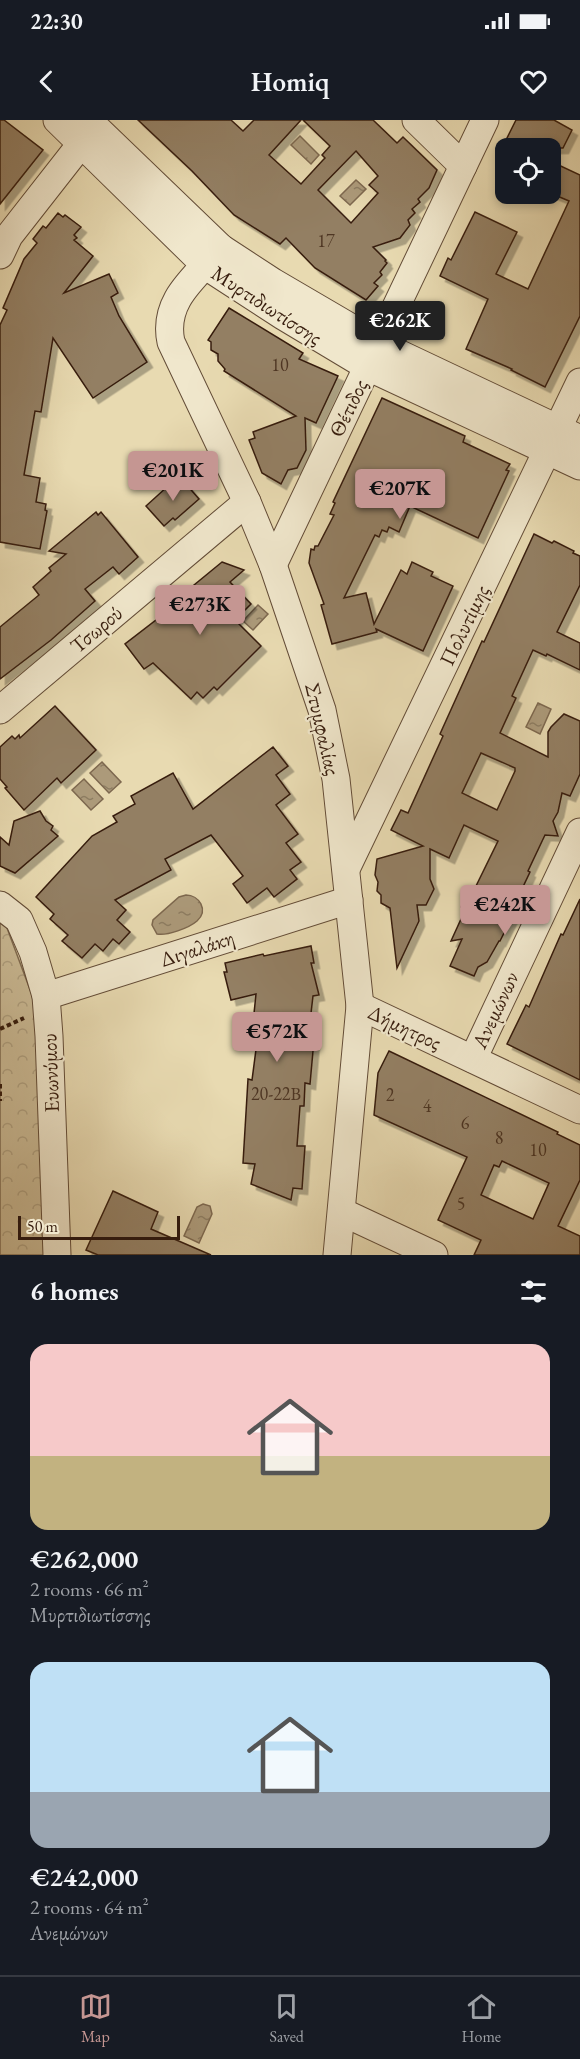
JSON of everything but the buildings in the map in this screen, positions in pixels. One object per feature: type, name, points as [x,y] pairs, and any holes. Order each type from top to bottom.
[{"type":"street","name":"Μυρτιδιωτίσσης","points":[[57,120],[84,132],[213,257],[283,316],[562,440],[580,466]]},
{"type":"street","points":[[416,120],[463,166]]},
{"type":"street","name":"Θέτιδος","points":[[273,565],[485,120]]},
{"type":"street","points":[[0,255],[9,236],[84,132]]},
{"type":"street","name":"Στυμφαλίας","points":[[213,257],[176,299],[169,317],[168,328],[171,342],[247,502],[273,565],[322,710],[336,779],[347,867],[360,1006],[337,1255]]},
{"type":"street","name":"Πολυτίμης","points":[[347,867],[562,440],[580,382]]},
{"type":"street","name":"Τσωρού","points":[[0,710],[247,502]]},
{"type":"street","name":"Ανεμώνων","points":[[472,1059],[580,832]]},
{"type":"street","name":"Διγαλάκη","points":[[46,996],[349,900]]},
{"type":"street","name":"Ευωνύμου","points":[[0,905],[19,920],[33,952],[46,996],[57,1255]]},
{"type":"street","name":"Δήμητρος","points":[[360,1006],[580,1110]]},
{"type":"street","points":[[342,1212],[434,1255]]},
{"type":"path","points":[[0,1084],[0,1101]]},
{"type":"green space","points":[[0,923],[7,928],[35,1003],[45,1255],[0,1255]]},
{"type":"water","points":[[300,136],[319,155],[311,164],[291,145]]},
{"type":"water","points":[[356,180],[366,189],[350,205],[340,196]]},
{"type":"water","points":[[258,605],[268,614],[253,630],[243,621]]},
{"type":"water","points":[[538,703],[551,709],[540,734],[526,727]]},
{"type":"water","points":[[102,762],[121,782],[109,793],[90,773]]},
{"type":"water","points":[[84,779],[103,799],[91,810],[72,790]]},
{"type":"water","points":[[186,895],[195,898],[201,904],[201,917],[183,929],[172,933],[157,934],[152,925],[153,920],[179,897]]},
{"type":"water","points":[[203,1204],[210,1206],[212,1214],[199,1243],[184,1236],[197,1207]]}]
